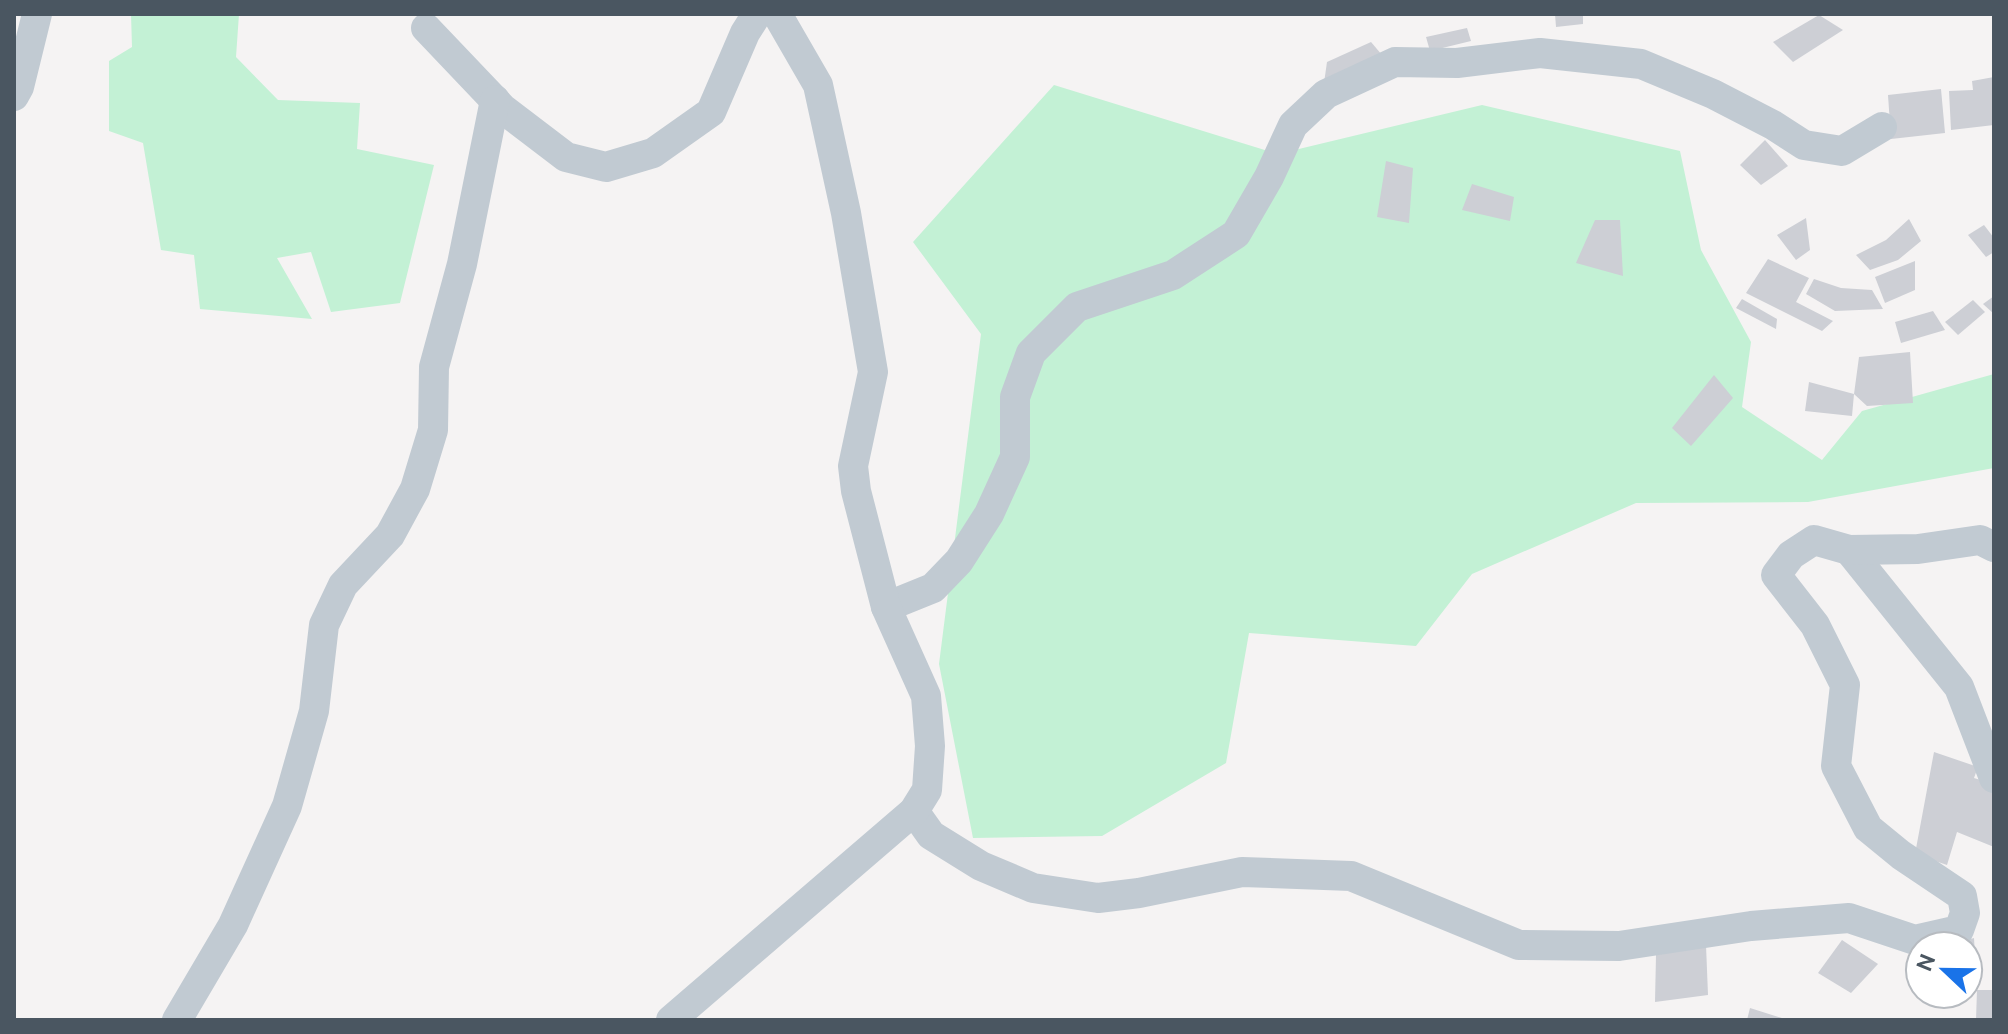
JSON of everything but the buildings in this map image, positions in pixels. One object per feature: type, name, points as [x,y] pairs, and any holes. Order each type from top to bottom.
[{"type":"street","points":[[14,96],[37,14]]},
{"type":"street","points":[[426,28],[495,100],[566,157],[606,167],[653,153],[711,112],[745,33],[757,14]]},
{"type":"street","points":[[671,1020],[914,811],[927,790],[930,746],[926,696],[886,607],[856,491],[853,466],[873,372],[846,213],[818,85],[777,14]]},
{"type":"street","points":[[886,607],[933,588],[959,561],[989,514],[1015,457],[1015,397],[1031,353],[1077,307],[1173,275],[1236,234],[1269,177],[1293,125],[1326,94],[1395,62],[1457,63],[1540,53],[1641,64],[1725,100],[1804,145],[1842,151],[1882,127]]},
{"type":"street","points":[[177,1020],[233,925],[287,806],[314,711],[324,625],[343,585],[390,535],[415,489],[433,430],[434,367],[462,264],[495,100]]},
{"type":"street","points":[[914,811],[931,835],[981,866],[1033,888],[1098,898],[1242,872],[1351,876],[1519,945],[1619,946],[1751,926],[1849,918],[1915,940],[1959,930],[1965,913],[1962,896],[1901,855],[1868,828],[1848,791],[1836,766],[1845,685],[1815,625],[1776,575],[1791,555],[1814,540],[1849,550],[1918,549],[1980,540],[1994,547]]},
{"type":"street","points":[[1849,550],[1959,687],[1994,778]]},
{"type":"green space","points":[[131,14],[239,14],[236,57],[278,100],[360,103],[357,149],[434,165],[400,303],[331,312],[311,252],[277,258],[312,319],[200,309],[194,255],[161,250],[143,143],[109,131],[109,61],[132,47]]},
{"type":"green space","points":[[1054,85],[1278,154],[1482,105],[1680,151],[1701,250],[1751,342],[1742,407],[1822,460],[1862,411],[1994,374],[1994,468],[1808,502],[1636,503],[1472,574],[1416,646],[1249,633],[1226,763],[1102,836],[973,838],[939,664],[981,334],[913,242]]}]
